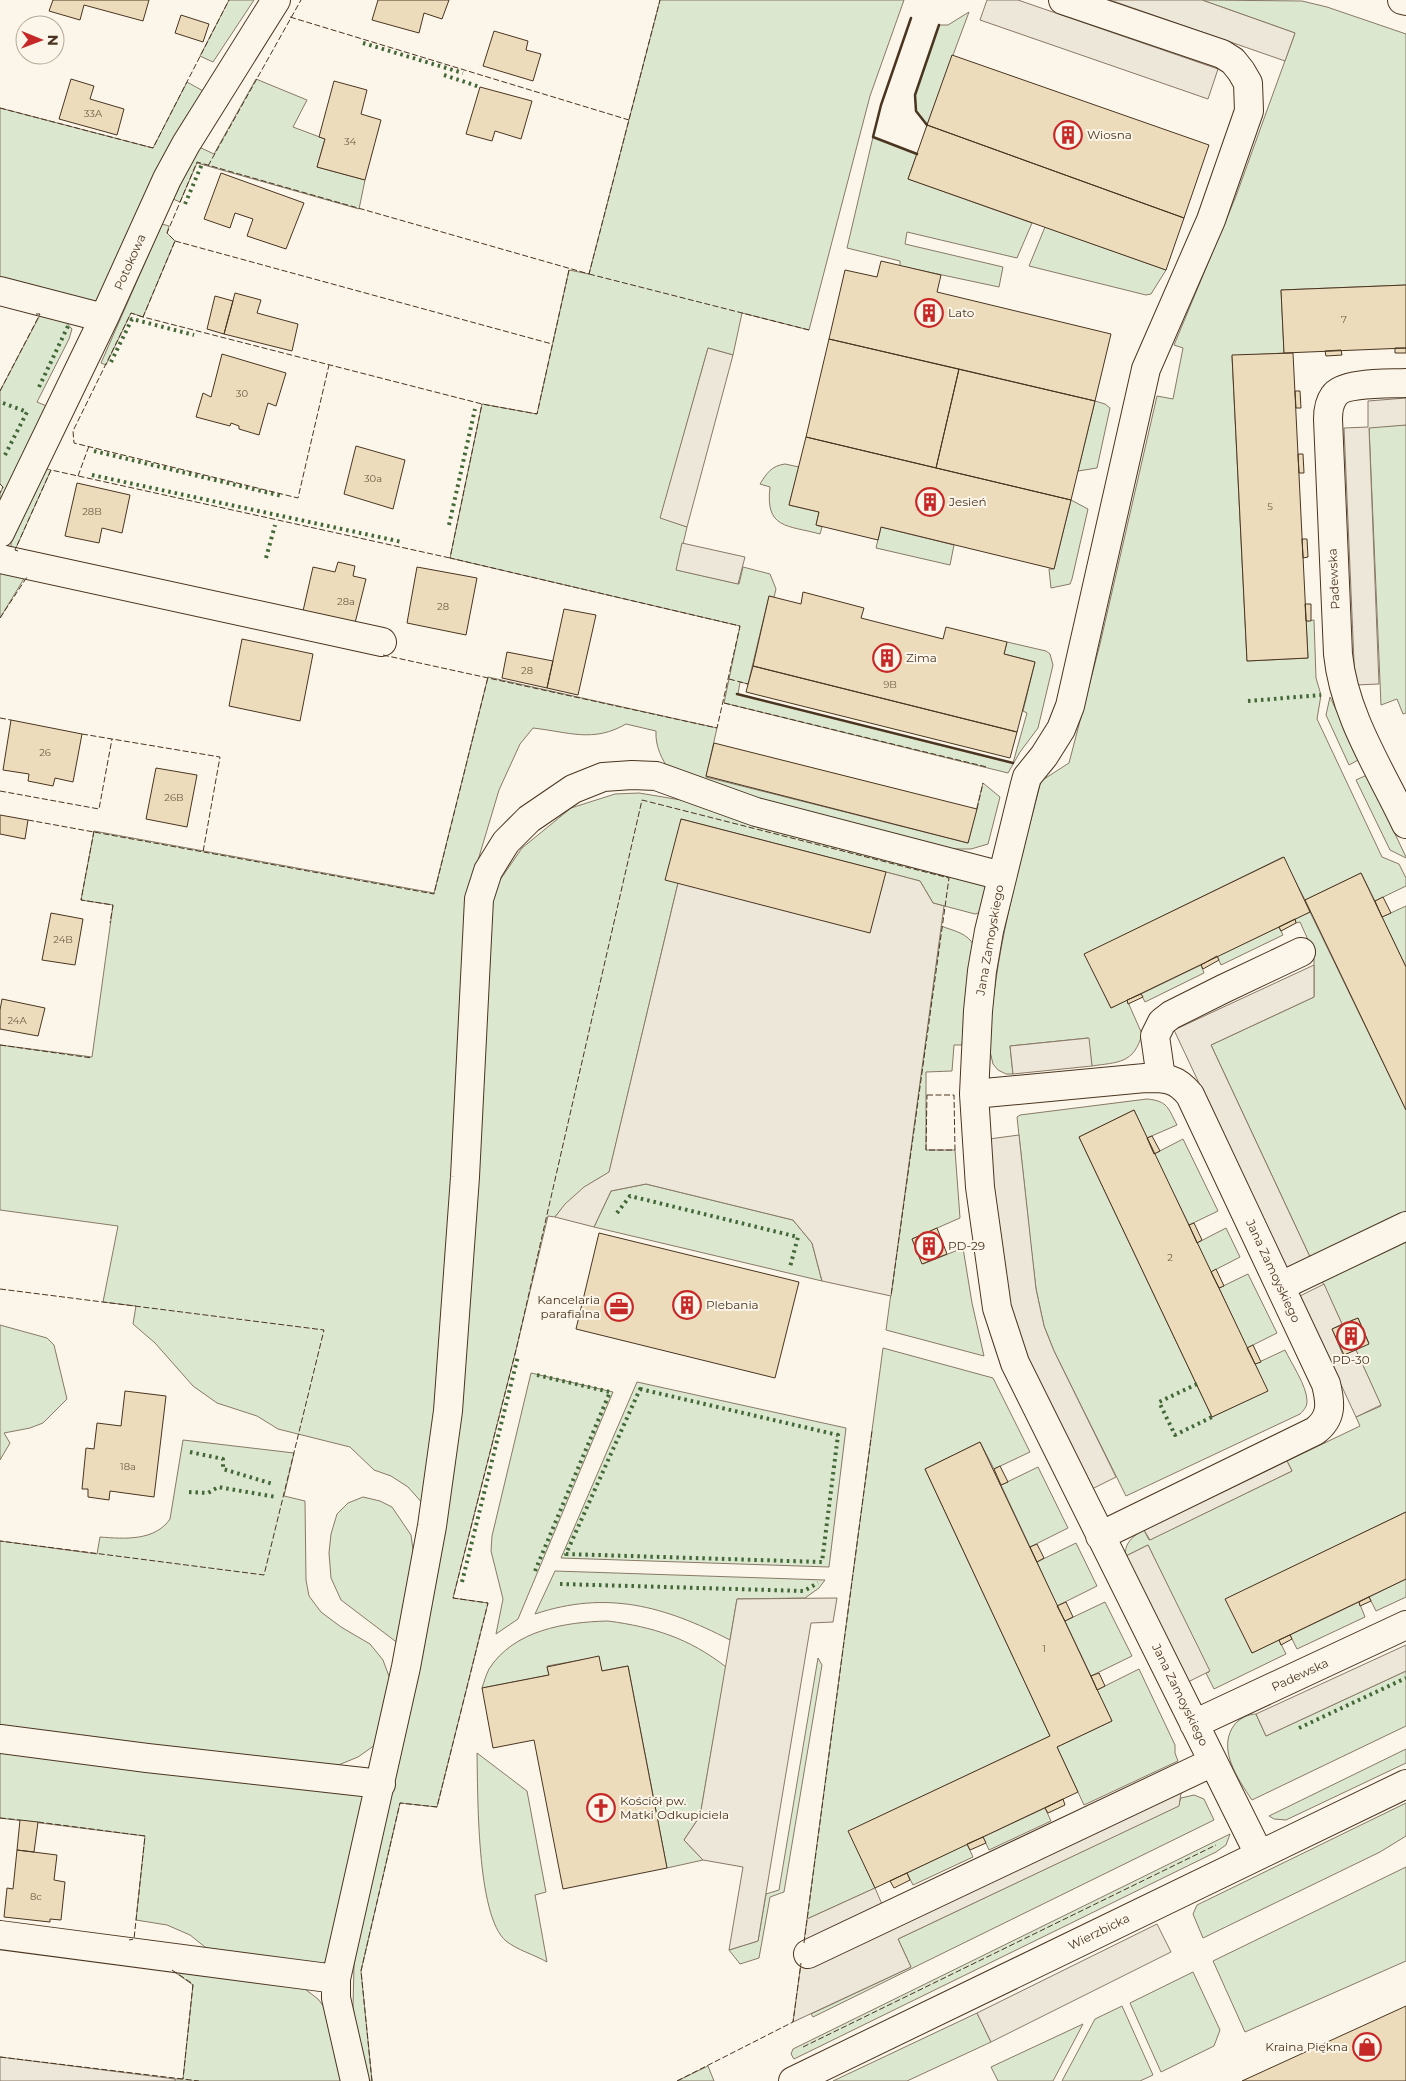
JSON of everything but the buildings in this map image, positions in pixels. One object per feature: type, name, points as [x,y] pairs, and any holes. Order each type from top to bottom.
[{"type":"street","name":"Potokowa","points":[[0,533],[186,144],[276,0]]},
{"type":"street","name":"Jana Zamoyskiego","points":[[1063,0],[1222,54],[1233,61],[1248,83],[1249,111],[1211,220],[1146,369],[1070,706],[1061,729],[1044,756],[1027,777],[1024,788],[1002,876],[982,971],[975,1051],[974,1094],[980,1187],[996,1308],[1004,1333],[1032,1400],[1260,1854]]},
{"type":"street","points":[[1402,0],[1406,1]]},
{"type":"street","points":[[0,291],[104,318]]},
{"type":"street","name":"Padewska","points":[[1406,383],[1356,386],[1343,389],[1334,395],[1329,406],[1328,419],[1340,679],[1355,719],[1406,824]]},
{"type":"street","points":[[0,559],[382,642]]},
{"type":"street","points":[[355,2081],[336,1998],[336,1979],[406,1667],[432,1526],[448,1411],[465,1177],[479,899],[488,871],[506,842],[529,819],[573,789],[603,777],[632,775],[656,776],[756,812],[1002,876]]},
{"type":"street","points":[[1161,1078],[1155,1036],[1162,1022],[1171,1015],[1301,952]]},
{"type":"street","name":"Jana Zamoyskiego","points":[[974,1094],[1161,1078],[1173,1080],[1182,1086],[1190,1095],[1281,1286],[1326,1384],[1330,1398],[1329,1411],[1324,1424],[1315,1431],[1100,1536]]},
{"type":"street","points":[[1281,1286],[1406,1226]]},
{"type":"street","name":"Padewska","points":[[1194,1724],[1406,1625]]},
{"type":"street","points":[[0,1739],[147,1758],[381,1784]]},
{"type":"street","points":[[808,1954],[1213,1762]]},
{"type":"street","name":"Wierzbicka","points":[[793,2081],[1406,1784]]},
{"type":"street","points":[[0,1935],[336,1979]]},
{"type":"green space","points":[[229,0],[254,0],[213,62],[200,56]]},
{"type":"green space","points":[[660,0],[904,0],[870,96],[809,330],[742,313],[733,355],[708,348],[661,517],[687,527],[677,570],[739,584],[743,567],[770,574],[776,589],[774,597],[769,596],[748,684],[740,682],[738,694],[1013,763],[1027,713],[1023,711],[1035,662],[1004,654],[1007,642],[1046,651],[1050,654],[1053,665],[1038,728],[1020,752],[1008,773],[724,703],[740,626],[450,558],[482,404],[537,414],[569,270],[589,274]]},
{"type":"green space","points":[[1202,0],[1302,1],[1327,7],[1406,34],[1406,285],[1281,290],[1284,353],[1232,356],[1247,661],[1308,658],[1306,621],[1314,620],[1316,678],[1321,695],[1317,719],[1382,857],[1399,864],[1406,878],[1406,886],[1375,901],[1361,873],[1305,900],[1283,857],[1085,954],[1111,1008],[1127,1000],[1142,1034],[1139,1044],[1130,1056],[1117,1062],[1092,1066],[1088,1038],[1010,1046],[1013,1074],[1006,1074],[998,1070],[993,1064],[989,1047],[996,979],[1008,913],[1041,781],[1069,763],[1100,644],[1157,396],[1173,399],[1183,348],[1174,345],[1236,196],[1295,33]]},
{"type":"green space","points":[[969,12],[927,125],[916,111],[915,95],[939,25],[948,25]]},
{"type":"green space","points":[[256,79],[307,100],[293,127],[325,139],[317,167],[365,180],[359,209],[197,163],[180,202],[173,199],[199,147],[214,154]]},
{"type":"green space","points":[[187,82],[205,92],[95,305],[0,280],[0,108],[153,148]]},
{"type":"green space","points":[[873,137],[917,154],[908,179],[1032,223],[1017,258],[907,232],[905,244],[1003,267],[999,287],[900,266],[900,261],[847,248]]},
{"type":"green space","points":[[162,224],[169,226],[167,233],[175,241],[143,317],[131,313],[106,365],[101,363]]},
{"type":"green space","points":[[1045,227],[1166,270],[1151,294],[1146,295],[1029,266]]},
{"type":"green space","points":[[40,315],[65,321],[72,329],[69,339],[37,402],[49,407],[0,506],[0,493],[3,487],[0,484],[0,391]]},
{"type":"green space","points":[[1095,401],[1105,404],[1110,408],[1097,468],[1078,471]]},
{"type":"green space","points":[[1406,425],[1406,713],[1403,714],[1397,699],[1381,705],[1369,427]]},
{"type":"green space","points":[[785,464],[799,467],[789,505],[819,512],[816,525],[822,527],[820,534],[781,523],[771,511],[769,501],[770,487],[760,484],[776,466]]},
{"type":"green space","points":[[46,469],[51,470],[15,550],[11,548],[11,543]]},
{"type":"green space","points":[[1071,500],[1088,509],[1070,584],[1051,588],[1049,569],[1054,569]]},
{"type":"green space","points":[[881,527],[954,545],[950,565],[876,548]]},
{"type":"green space","points":[[0,573],[25,577],[0,618]]},
{"type":"green space","points":[[488,677],[717,728],[706,777],[968,843],[983,783],[1000,797],[988,844],[971,849],[946,849],[825,823],[670,771],[660,752],[656,731],[626,724],[614,730],[592,735],[570,734],[533,728],[520,744],[499,790],[467,897],[445,1341],[424,1505],[408,1487],[391,1476],[374,1470],[350,1447],[278,1429],[257,1416],[217,1403],[193,1386],[155,1343],[133,1324],[136,1306],[103,1302],[118,1226],[0,1210],[0,1045],[92,1057],[113,905],[81,900],[94,831],[434,893]]},
{"type":"green space","points":[[1330,697],[1360,759],[1349,765],[1326,715]]},
{"type":"green space","points":[[1367,775],[1406,858],[1390,850],[1356,780]]},
{"type":"green space","points":[[639,793],[687,801],[987,885],[982,912],[975,914],[933,903],[920,881],[681,819],[678,883],[609,1173],[579,1192],[555,1217],[548,1216],[453,1598],[488,1603],[437,1807],[400,1803],[361,1971],[372,2081],[366,2081],[353,2007],[354,1965],[364,1900],[427,1625],[491,893],[522,848],[571,808],[615,794]]},
{"type":"green space","points":[[1406,906],[1406,967],[1382,917]]},
{"type":"green space","points":[[1310,912],[1406,1110],[1406,1211],[1310,1257],[1211,1045],[1314,997],[1314,953],[1300,922],[1296,923],[1295,919]]},
{"type":"green space","points":[[941,926],[964,935],[974,946],[962,1045],[954,1045],[952,1071],[926,1072],[926,1150],[955,1150],[960,1218],[912,1239],[923,1264],[963,1248],[972,1303],[984,1356],[886,1330]]},
{"type":"green space","points":[[1279,927],[1283,935],[1221,965],[1217,956]]},
{"type":"green space","points":[[1201,965],[1204,973],[1145,1002],[1141,994]]},
{"type":"green space","points":[[1147,1099],[1166,1106],[1177,1125],[1147,1138],[1134,1110],[1079,1137],[1212,1417],[1267,1391],[1255,1364],[1285,1350],[1302,1382],[1307,1401],[1306,1407],[1300,1414],[1126,1496],[1054,1351],[1044,1326],[1036,1289],[1017,1117],[1020,1115]]},
{"type":"green space","points":[[1183,1139],[1218,1211],[1189,1225],[1154,1154]]},
{"type":"green space","points":[[646,1184],[793,1220],[812,1243],[822,1281],[594,1227],[611,1191]]},
{"type":"green space","points":[[1226,1228],[1240,1257],[1211,1272],[1197,1243]]},
{"type":"green space","points":[[1406,1241],[1406,1512],[1226,1599],[1252,1653],[1279,1640],[1286,1654],[1214,1689],[1206,1673],[1209,1672],[1148,1545],[1126,1556],[1126,1548],[1133,1537],[1144,1530],[1149,1540],[1292,1471],[1287,1461],[1360,1426],[1356,1417],[1381,1406],[1356,1350],[1369,1343],[1358,1318],[1342,1324],[1322,1281]]},
{"type":"green space","points":[[1248,1274],[1277,1333],[1247,1348],[1219,1288]]},
{"type":"green space","points":[[0,1325],[47,1338],[54,1345],[67,1399],[43,1423],[30,1428],[4,1433],[10,1443],[0,1460]]},
{"type":"green space","points":[[883,1348],[993,1378],[1030,1452],[994,1469],[980,1442],[925,1469],[1050,1736],[849,1831],[875,1888],[807,1919]]},
{"type":"green space","points":[[531,1373],[613,1392],[518,1619],[496,1634],[503,1599],[491,1551],[492,1536]]},
{"type":"green space","points":[[637,1382],[846,1428],[829,1567],[561,1558]]},
{"type":"green space","points":[[183,1440],[294,1453],[284,1496],[305,1501],[306,1580],[309,1596],[321,1612],[341,1627],[370,1644],[383,1660],[390,1679],[375,1745],[358,1757],[336,1766],[0,1730],[0,1541],[97,1554],[100,1537],[139,1537],[156,1531],[170,1519]]},
{"type":"green space","points":[[1038,1467],[1068,1528],[1030,1547],[1001,1485]]},
{"type":"green space","points":[[363,1497],[380,1501],[392,1507],[411,1535],[414,1557],[399,1644],[341,1600],[331,1578],[329,1553],[331,1534],[337,1514],[348,1503]]},
{"type":"green space","points":[[1076,1543],[1097,1586],[1057,1606],[1037,1562]]},
{"type":"green space","points":[[555,1571],[825,1580],[819,1588],[805,1598],[737,1599],[730,1640],[682,1618],[635,1605],[587,1603],[535,1614]]},
{"type":"green space","points":[[1406,1579],[1406,1597],[1376,1611],[1369,1597]]},
{"type":"green space","points":[[1105,1602],[1132,1656],[1091,1676],[1065,1621]]},
{"type":"green space","points":[[1359,1602],[1365,1617],[1297,1649],[1290,1635]]},
{"type":"green space","points":[[608,1621],[670,1635],[698,1648],[726,1667],[700,1816],[684,1840],[703,1860],[667,1868],[628,1666],[602,1671],[598,1657],[547,1666],[549,1675],[482,1688],[489,1669],[500,1656],[512,1645],[526,1637],[558,1626]]},
{"type":"green space","points":[[818,1658],[822,1665],[784,1892],[770,1897],[759,1958],[740,1964],[729,1950],[758,1941],[766,1894],[779,1890]]},
{"type":"green space","points":[[1139,1669],[1175,1745],[1178,1761],[1084,1805],[1057,1747],[1112,1721],[1097,1690]]},
{"type":"green space","points":[[1406,1671],[1406,1726],[1252,1800],[1235,1773],[1228,1753],[1230,1733],[1237,1722],[1245,1717],[1256,1714],[1266,1736]]},
{"type":"green space","points":[[0,1749],[364,1793],[332,1957],[322,1964],[231,1958],[205,1947],[190,1935],[167,1925],[136,1920],[145,1836],[0,1818]]},
{"type":"green space","points":[[1406,1749],[1406,1763],[1286,1820],[1274,1819],[1269,1816]]},
{"type":"green space","points":[[477,1753],[527,1791],[546,1892],[535,1895],[547,1962],[506,1941],[496,1927],[489,1907],[481,1852]]},
{"type":"green space","points":[[1194,1795],[1204,1799],[1214,1820],[813,2017],[811,2014],[911,1967],[898,1939],[1178,1806],[1181,1798]]},
{"type":"green space","points":[[1406,1803],[1406,1836],[1380,1852],[1203,1938],[1193,1914],[1197,1905]]},
{"type":"green space","points":[[1045,1808],[1051,1821],[989,1850],[983,1837]]},
{"type":"green space","points":[[1230,1834],[1226,1845],[1216,1852],[794,2059],[791,2054],[793,2049]]},
{"type":"green space","points":[[967,1844],[973,1857],[913,1885],[907,1873]]},
{"type":"green space","points":[[1406,1867],[1406,1961],[1245,2032],[1213,1961]]},
{"type":"green space","points":[[166,1966],[301,1986],[318,1999],[328,2012],[347,2081],[175,2081],[175,2079],[183,2079],[193,1985]]},
{"type":"green space","points":[[1193,1972],[1220,2030],[1214,2046],[1161,2072],[1130,2003]]},
{"type":"green space","points":[[1122,2006],[1153,2075],[1140,2081],[1062,2081],[1095,2019]]},
{"type":"green space","points":[[977,2013],[991,2042],[907,2081],[833,2081]]},
{"type":"green space","points":[[1083,2024],[1053,2081],[998,2081],[991,2067]]},
{"type":"green space","points":[[708,2066],[714,2081],[677,2081]]},
{"type":"shaded area","points":[[987,0],[1018,0],[1218,69],[1208,99],[980,20]]},
{"type":"shaded area","points":[[1110,0],[1202,0],[1295,33],[1285,61]]},
{"type":"shaded area","points":[[708,348],[733,355],[687,527],[660,518]]},
{"type":"shaded area","points":[[1406,398],[1406,425],[1369,428],[1379,684],[1355,685],[1344,428],[1368,427],[1368,401]]},
{"type":"shaded area","points":[[682,543],[745,557],[738,584],[676,570]]},
{"type":"shaded area","points":[[886,872],[920,881],[933,903],[944,906],[891,1296],[822,1281],[812,1243],[793,1220],[646,1184],[611,1191],[594,1227],[555,1217],[565,1204],[584,1187],[609,1172],[678,883]]},
{"type":"shaded area","points":[[1314,965],[1314,997],[1211,1045],[1310,1257],[1286,1268],[1174,1030]]},
{"type":"shaded area","points":[[1089,1038],[1092,1066],[1013,1074],[1010,1046]]},
{"type":"shaded area","points":[[1019,1135],[1036,1289],[1044,1326],[1054,1351],[1116,1477],[1092,1489],[1028,1363],[1018,1337],[1007,1293],[989,1139]]},
{"type":"shaded area","points":[[1324,1284],[1342,1324],[1332,1329],[1343,1355],[1356,1350],[1381,1405],[1356,1417],[1300,1296]]},
{"type":"shaded area","points":[[1287,1461],[1292,1471],[1150,1540],[1144,1530]]},
{"type":"shaded area","points":[[1148,1545],[1210,1671],[1188,1682],[1126,1556]]},
{"type":"shaded area","points":[[837,1598],[833,1622],[811,1623],[758,1941],[729,1950],[743,1867],[703,1860],[684,1840],[700,1816],[737,1599]]},
{"type":"shaded area","points":[[1406,1645],[1406,1671],[1266,1736],[1256,1714]]},
{"type":"shaded area","points":[[1182,1787],[1179,1806],[898,1939],[911,1967],[793,2022],[807,1919],[875,1888],[891,1925]]},
{"type":"shaded area","points":[[1157,1924],[1171,1952],[991,2042],[977,2013]]},
{"type":"shaded area","points":[[0,2057],[175,2079],[175,2081],[0,2081]]},
{"type":"hedge","points":[[363,43],[463,73]]},
{"type":"hedge","points":[[444,75],[480,87]]},
{"type":"hedge","points":[[185,204],[202,164]]},
{"type":"hedge","points":[[111,362],[132,319],[194,335]]},
{"type":"hedge","points":[[39,387],[68,326]]},
{"type":"hedge","points":[[3,403],[27,412],[5,455]]},
{"type":"hedge","points":[[449,525],[475,409]]},
{"type":"hedge","points":[[94,451],[282,496]]},
{"type":"hedge","points":[[92,475],[402,542]]},
{"type":"hedge","points":[[266,558],[275,525]]},
{"type":"hedge","points":[[1248,701],[1321,695]]},
{"type":"hedge","points":[[617,1213],[630,1196],[798,1237],[790,1267]]},
{"type":"hedge","points":[[462,1582],[518,1356]]},
{"type":"hedge","points":[[535,1571],[610,1392],[537,1375]]},
{"type":"hedge","points":[[1197,1384],[1159,1402],[1175,1435],[1212,1417]]},
{"type":"hedge","points":[[640,1389],[838,1435],[822,1562],[566,1554],[640,1389]]},
{"type":"hedge","points":[[190,1452],[223,1459],[223,1469],[273,1484]]},
{"type":"hedge","points":[[189,1492],[208,1493],[218,1487],[276,1497]]},
{"type":"hedge","points":[[560,1584],[804,1591],[818,1583]]},
{"type":"hedge","points":[[1299,1728],[1406,1678]]},
{"type":"fence","points":[[0,108],[153,148],[229,0]]},
{"type":"fence","points":[[208,166],[301,0]]},
{"type":"fence","points":[[569,270],[537,414],[482,404],[143,317],[175,241],[167,233],[197,162],[589,274],[660,0]]},
{"type":"fence","points":[[290,17],[629,120]]},
{"type":"fence","points":[[175,241],[552,344]]},
{"type":"fence","points":[[589,274],[809,330]]},
{"type":"fence","points":[[143,317],[131,313],[73,431],[74,443],[298,498],[329,365]]},
{"type":"fence","points":[[0,391],[40,314],[36,314]]},
{"type":"fence","points":[[383,655],[717,728],[740,626],[450,558],[482,404]]},
{"type":"fence","points":[[78,476],[89,446]]},
{"type":"fence","points":[[18,551],[15,550],[51,470],[450,558]]},
{"type":"fence","points":[[0,484],[3,487],[0,493]]},
{"type":"fence","points":[[0,618],[27,577]]},
{"type":"fence","points":[[28,820],[434,894],[488,677]]},
{"type":"fence","points":[[729,679],[748,684]]},
{"type":"fence","points":[[724,703],[987,767]]},
{"type":"fence","points":[[0,718],[11,720]]},
{"type":"fence","points":[[82,734],[220,757],[203,852]]},
{"type":"fence","points":[[0,791],[99,809],[112,739]]},
{"type":"fence","points":[[977,809],[983,783]]},
{"type":"fence","points":[[372,2081],[361,1971],[400,1803],[437,1807],[488,1603],[453,1598],[516,1350],[642,800],[949,878],[891,1296]]},
{"type":"fence","points":[[94,831],[81,900],[113,905],[110,923]]},
{"type":"fence","points":[[0,1045],[92,1058]]},
{"type":"fence","points":[[927,1095],[954,1095],[955,1150],[926,1150],[927,1095]]},
{"type":"fence","points":[[0,1289],[324,1330],[264,1575],[0,1541]]},
{"type":"fence","points":[[804,1943],[872,1431]]},
{"type":"fence","points":[[0,1818],[20,1820]]},
{"type":"fence","points":[[38,1822],[145,1836],[134,1939],[129,1940]]},
{"type":"fence","points":[[803,2047],[1216,1845]]},
{"type":"fence","points":[[677,2081],[793,2022],[801,1963]]},
{"type":"fence","points":[[172,1970],[193,1984],[183,2079]]},
{"type":"fence","points":[[0,2057],[199,2081]]},
{"type":"wall","points":[[911,18],[881,105],[873,137],[917,154]]},
{"type":"wall","points":[[927,125],[916,111],[915,95],[939,25]]},
{"type":"wall","points":[[737,694],[1013,763]]},
{"type":"place","name":"Wiosna","points":[[1068,135]]},
{"type":"place","name":"Lato","points":[[929,313]]},
{"type":"place","name":"Jesień","points":[[930,502]]},
{"type":"place","name":"Zima","points":[[887,658]]},
{"type":"place","name":"PD-29","points":[[929,1246]]},
{"type":"place","name":"Plebania","points":[[687,1305]]},
{"type":"place","name":"Kancelaria parafialna","points":[[619,1307]]},
{"type":"place","name":"PD-30","points":[[1351,1336]]},
{"type":"place","name":"Kościół pw. Matki Odkupiciela","points":[[601,1808]]},
{"type":"place","name":"Kraina Piękna","points":[[1367,2047]]}]
